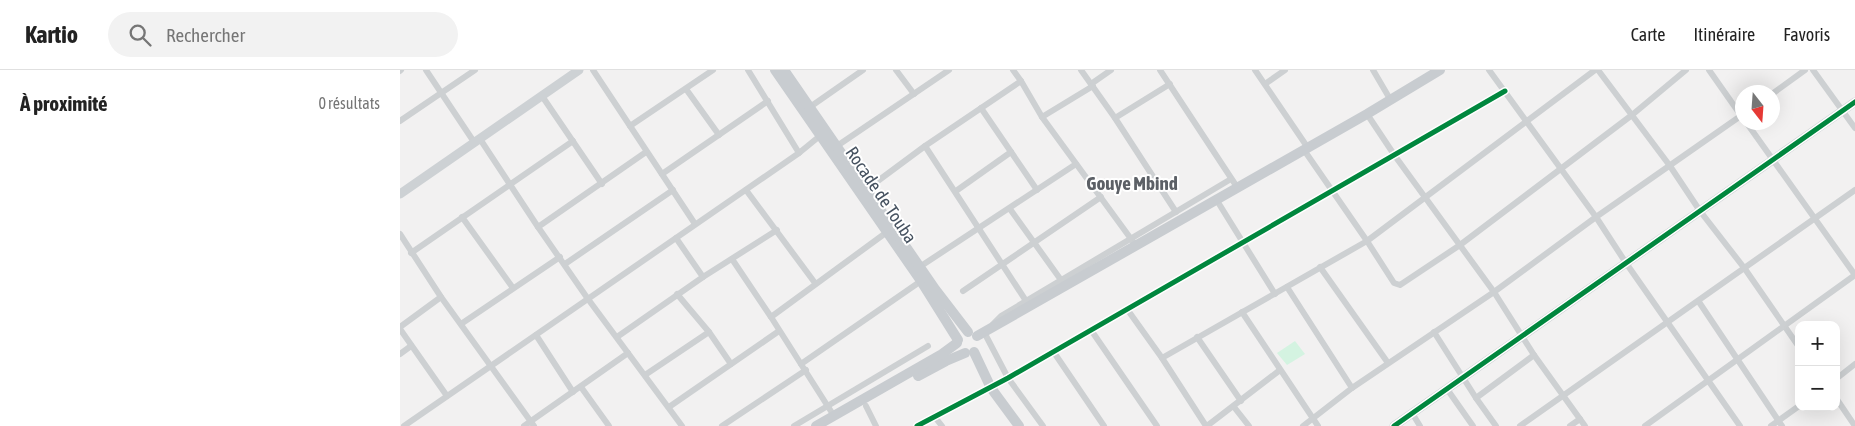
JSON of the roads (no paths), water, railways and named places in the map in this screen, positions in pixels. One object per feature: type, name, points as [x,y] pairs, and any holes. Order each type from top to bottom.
[{"type":"main road","name":"Rocade de Touba","points":[[774,70],[820,135],[834,148],[868,189],[936,289],[980,332]]},
{"type":"main road","name":"Rocade de Touba","points":[[784,70],[810,107],[886,232],[921,282],[958,341],[960,349],[969,353]]},
{"type":"main road","points":[[816,426],[942,354],[958,341],[960,335],[980,332],[1134,242],[1216,199],[1234,183],[1306,149],[1440,70]]},
{"type":"main road","points":[[830,426],[946,361],[969,353],[979,345],[980,332]]},
{"type":"main road","points":[[969,353],[991,388],[1019,426]]},
{"type":"street","points":[[426,70],[510,185],[588,299],[682,426]]},
{"type":"street","points":[[400,121],[476,70]]},
{"type":"street","points":[[400,194],[579,70]]},
{"type":"street","points":[[593,70],[695,224]]},
{"type":"street","points":[[630,126],[712,70]]},
{"type":"street","points":[[748,70],[799,153]]},
{"type":"street","points":[[810,107],[863,70]]},
{"type":"street","points":[[896,70],[914,94]]},
{"type":"street","points":[[834,148],[949,70]]},
{"type":"street","points":[[1012,70],[1021,81],[1042,117],[1134,242]]},
{"type":"street","points":[[1081,70],[1115,118],[1176,212]]},
{"type":"street","points":[[1042,117],[1092,85],[1111,70]]},
{"type":"street","points":[[924,146],[956,191],[978,230],[1028,304],[1061,280],[1134,242],[1176,212],[1234,183],[1160,70]]},
{"type":"street","points":[[1255,70],[1332,191],[1367,240],[1394,283],[1400,285],[1460,245],[1632,116],[1686,70]]},
{"type":"street","points":[[1265,84],[1285,70]]},
{"type":"street","points":[[1373,70],[1390,99]]},
{"type":"street","points":[[1490,70],[1596,216],[1667,323],[1740,426]]},
{"type":"street","points":[[1162,358],[1367,240],[1597,70],[1670,166],[1700,211],[1745,269],[1795,342]]},
{"type":"street","points":[[1709,70],[1735,106]]},
{"type":"street","points":[[1780,88],[1805,70]]},
{"type":"street","points":[[1813,70],[1855,128]]},
{"type":"street","points":[[868,189],[924,146],[1021,81]]},
{"type":"street","points":[[1115,118],[1170,84]]},
{"type":"street","points":[[686,89],[719,135]]},
{"type":"street","points":[[917,426],[991,388],[1052,351],[1395,156],[1505,91]]},
{"type":"street","points":[[542,96],[602,184]]},
{"type":"street","points":[[662,174],[768,101]]},
{"type":"street","points":[[1394,426],[1855,102]]},
{"type":"street","points":[[981,108],[1037,190]]},
{"type":"street","points":[[1367,114],[1395,156],[1494,292],[1534,355],[1585,426]]},
{"type":"street","points":[[1302,426],[1352,388],[1494,292],[1596,216],[1735,121]]},
{"type":"street","points":[[1646,426],[1855,275],[1752,130]]},
{"type":"street","points":[[404,426],[799,153],[820,135]]},
{"type":"street","points":[[411,253],[573,141]]},
{"type":"street","points":[[538,227],[646,152]]},
{"type":"street","points":[[956,191],[1011,152]]},
{"type":"street","points":[[922,266],[1076,164]]},
{"type":"street","points":[[565,264],[673,190]]},
{"type":"street","points":[[746,190],[816,283]]},
{"type":"street","points":[[1520,426],[1699,302],[1855,190]]},
{"type":"street","points":[[963,291],[1102,198]]},
{"type":"street","points":[[1216,199],[1275,294]]},
{"type":"street","points":[[1010,209],[1061,280]]},
{"type":"street","points":[[462,217],[513,288]]},
{"type":"street","points":[[617,337],[677,294],[777,230]]},
{"type":"street","points":[[771,317],[886,232]]},
{"type":"street","points":[[400,234],[441,297],[532,424]]},
{"type":"street","points":[[676,238],[703,277]]},
{"type":"street","points":[[461,324],[560,257]]},
{"type":"street","points":[[732,259],[834,416]]},
{"type":"street","points":[[1320,267],[1388,364]]},
{"type":"street","points":[[722,426],[921,282]]},
{"type":"street","points":[[1287,287],[1352,388]]},
{"type":"street","points":[[677,294],[709,332],[731,364]]},
{"type":"street","points":[[441,297],[400,328],[447,396]]},
{"type":"street","points":[[1699,302],[1780,423]]},
{"type":"street","points":[[1127,309],[1162,358],[1206,426],[1234,407],[1280,370]]},
{"type":"street","points":[[1242,312],[1318,426]]},
{"type":"street","points":[[1090,330],[1156,426]]},
{"type":"street","points":[[669,407],[779,331]]},
{"type":"street","points":[[645,375],[709,332]]},
{"type":"street","points":[[980,332],[1008,378],[1043,426]]},
{"type":"street","points":[[1434,332],[1496,426]]},
{"type":"street","points":[[536,335],[574,392]]},
{"type":"street","points":[[1197,337],[1241,401]]},
{"type":"street","points":[[400,354],[411,346]]},
{"type":"street","points":[[794,426],[928,346]]},
{"type":"street","points":[[1052,351],[1104,426]]},
{"type":"street","points":[[524,426],[532,424],[628,353]]},
{"type":"street","points":[[1476,398],[1534,355]]},
{"type":"street","points":[[1840,376],[1855,364]]},
{"type":"street","points":[[581,387],[609,426]]},
{"type":"street","points":[[1447,389],[1473,426]]},
{"type":"street","points":[[1840,404],[1855,426]]},
{"type":"street","points":[[866,406],[876,426]]},
{"type":"street","points":[[1234,407],[1249,426]]},
{"type":"street","points":[[1771,426],[1780,423],[1795,410]]},
{"type":"street","points":[[1412,413],[1420,426]]},
{"type":"street","points":[[934,416],[942,426]]},
{"type":"street","points":[[1570,426],[1580,419]]},
{"type":"district","name":"Gouye Mbind","points":[[1132,183]]}]
